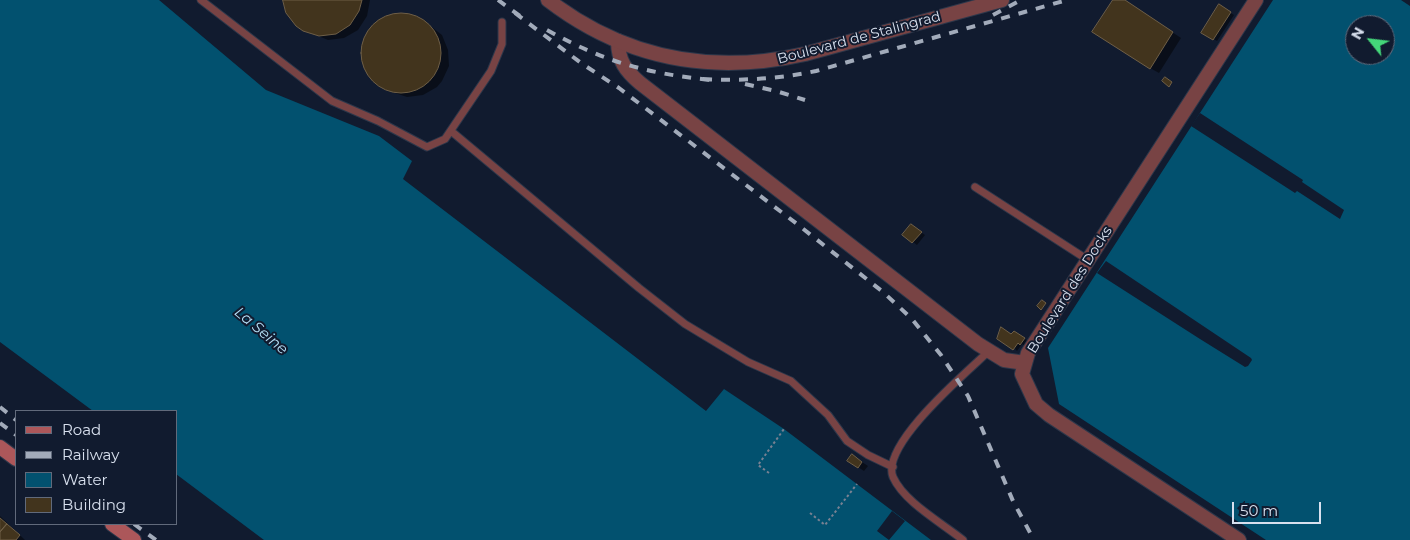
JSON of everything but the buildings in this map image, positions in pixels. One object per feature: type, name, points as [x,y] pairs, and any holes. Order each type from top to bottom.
[{"type":"main road","points":[[0,447],[15,458]]},
{"type":"main road","points":[[113,525],[134,540]]},
{"type":"street","name":"Boulevard de Stalingrad","points":[[548,0],[574,20],[618,42],[644,51],[684,60],[734,64],[760,63],[805,54],[1002,0]]},
{"type":"street","name":"Boulevard des Docks","points":[[1239,540],[1049,414],[1036,404],[1022,374],[1028,353],[1256,0]]},
{"type":"street","points":[[618,42],[623,66],[640,83],[989,351],[1004,360],[1026,363]]},
{"type":"lane","points":[[201,0],[332,101],[378,121],[427,147],[445,139],[491,71],[502,44],[502,22]]},
{"type":"lane","points":[[450,130],[677,318],[748,362],[791,381],[828,414],[847,441],[868,455],[893,467]]},
{"type":"lane","points":[[975,187],[1088,260]]},
{"type":"lane","points":[[963,540],[907,496],[892,475],[894,453],[906,433],[989,351]]},
{"type":"path","points":[[769,473],[758,465],[784,429]]},
{"type":"path","points":[[810,513],[825,525],[856,484]]},
{"type":"water","name":"La Seine","points":[[0,0],[159,0],[266,90],[379,136],[412,161],[403,179],[706,411],[724,389],[784,429],[931,540],[264,540],[178,476],[178,410],[92,410],[0,342]]},
{"type":"water","points":[[1273,0],[1401,0],[1410,6],[1410,540],[1266,540],[1059,404],[1048,348]]},
{"type":"pier","points":[[1200,113],[1303,180],[1302,182],[1344,210],[1340,219],[1297,191],[1295,193],[1191,126]]},
{"type":"pier","points":[[1106,261],[1251,358],[1252,360],[1248,366],[1245,367],[1097,273]]},
{"type":"pier","points":[[892,511],[905,521],[889,540],[877,531]]},
{"type":"railway","points":[[498,0],[520,16]]},
{"type":"railway","points":[[993,15],[1021,0]]},
{"type":"railway","points":[[703,79],[760,79],[816,71],[1067,0]]},
{"type":"railway","points":[[515,13],[581,63],[619,88],[797,224],[883,292],[912,319],[941,355],[968,396],[1013,501],[1034,540]]},
{"type":"railway","points":[[547,30],[607,58],[645,70],[710,80]]},
{"type":"railway","points":[[745,84],[805,100]]},
{"type":"railway","points":[[0,407],[15,419]]},
{"type":"railway","points":[[0,423],[15,434]]},
{"type":"railway","points":[[135,525],[156,540]]}]
